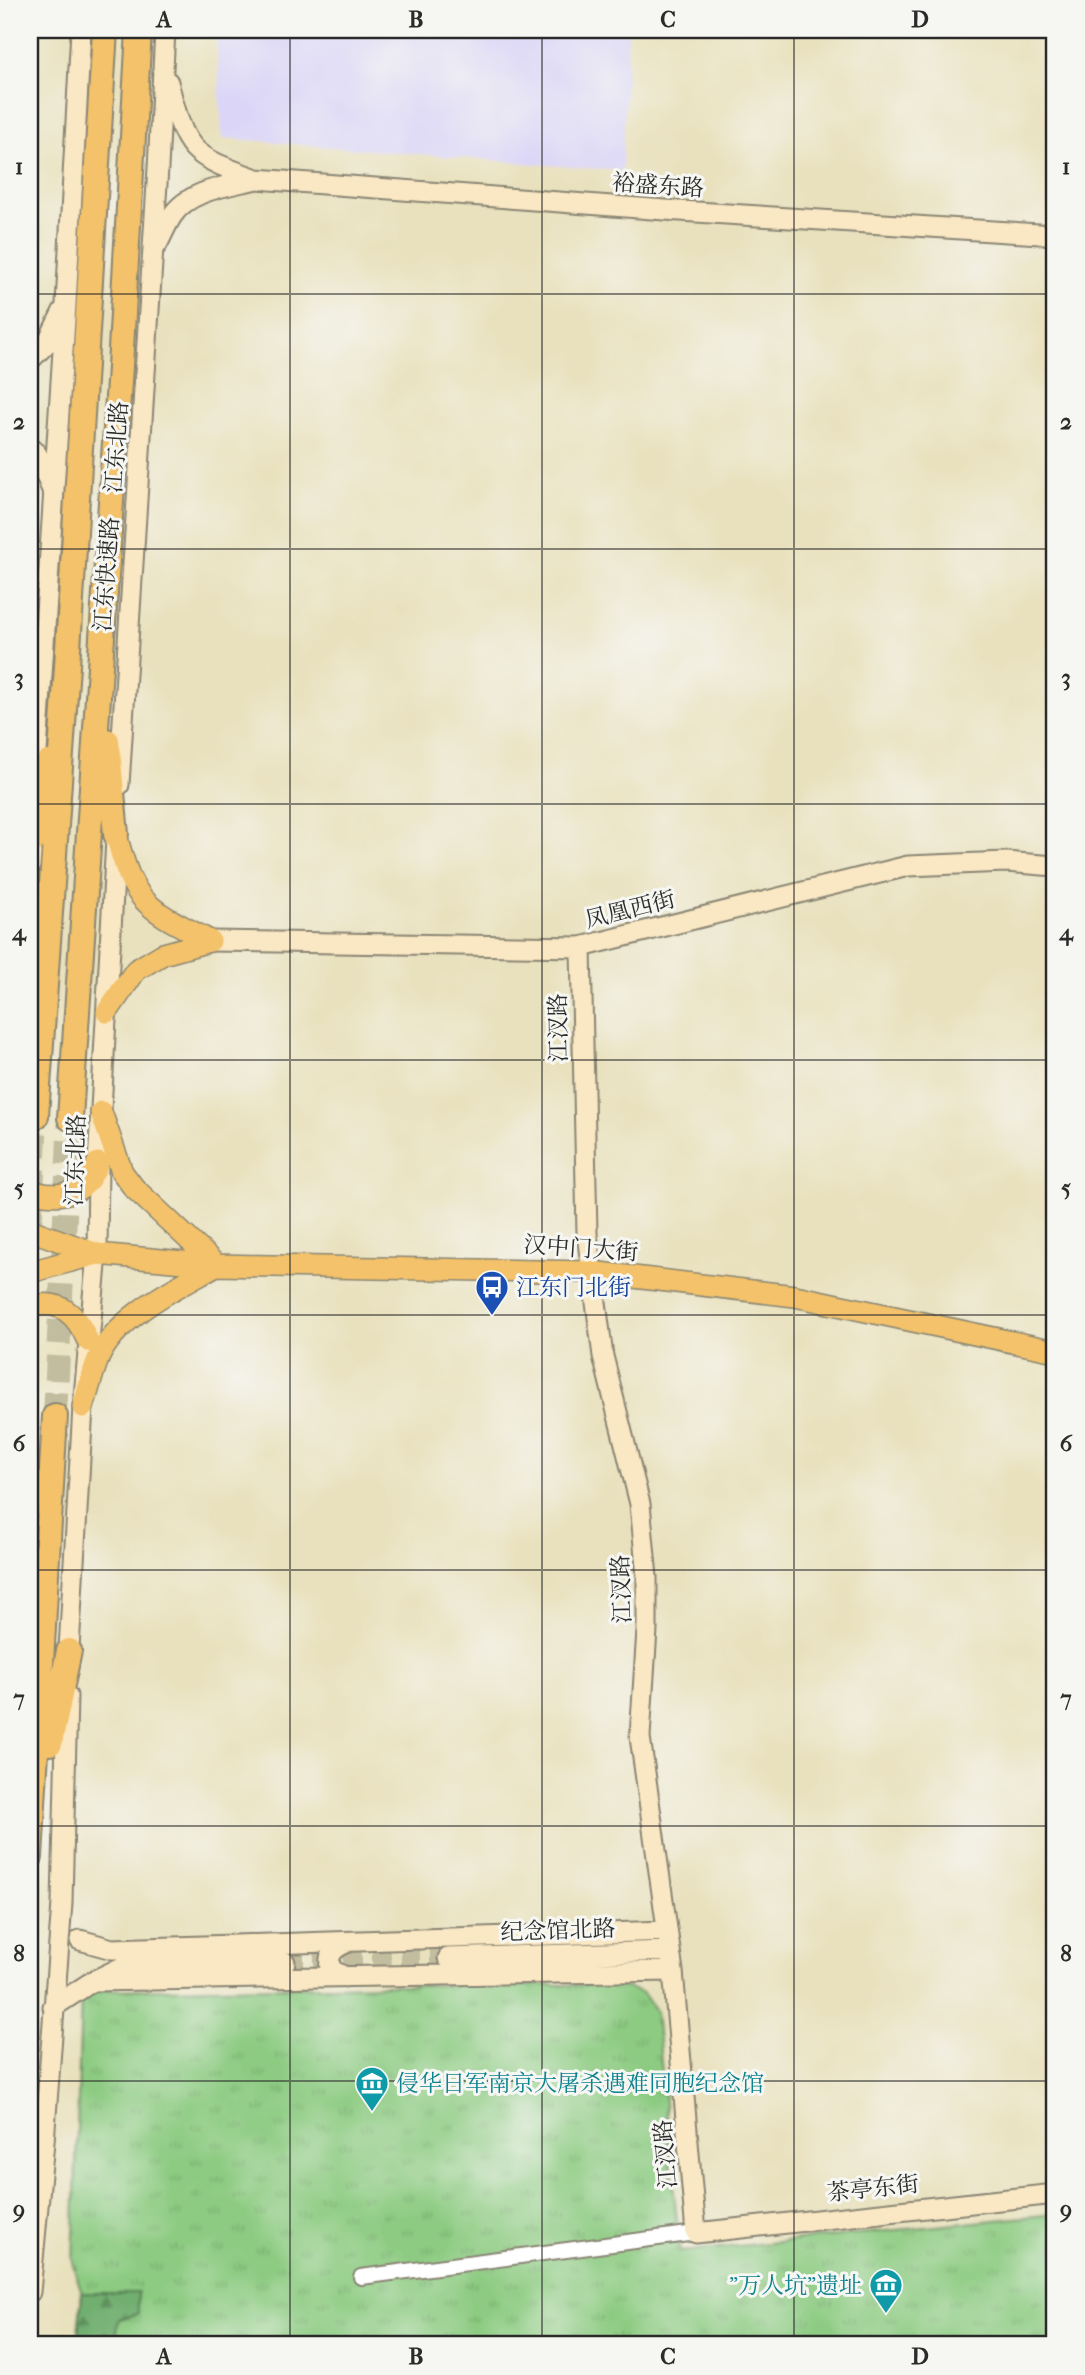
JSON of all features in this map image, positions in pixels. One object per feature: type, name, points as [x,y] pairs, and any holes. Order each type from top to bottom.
[{"type":"highway","name":"江东快速路","points":[[36,1116],[67,666],[105,30]]},
{"type":"highway","name":"江东快速路","points":[[70,1118],[130,210],[139,30]]},
{"type":"highway","points":[[31,841],[67,666]]},
{"type":"highway","points":[[100,669],[116,834]]},
{"type":"highway","points":[[30,1857],[55,1416]]},
{"type":"highway","points":[[32,1829],[69,1651]]},
{"type":"main road","points":[[116,834],[125,870],[136,892],[150,908],[210,941]]},
{"type":"main road","points":[[107,1012],[136,970],[163,954],[210,941]]},
{"type":"main road","points":[[83,1407],[99,1357],[122,1326],[142,1309],[216,1265],[134,1188],[122,1172],[101,1112]]},
{"type":"main road","points":[[30,1189],[37,1193],[61,1194],[77,1191],[87,1182],[98,1163]]},
{"type":"main road","name":"汉中门大街","points":[[30,1230],[97,1254],[216,1265],[591,1272],[795,1296],[1055,1351]]},
{"type":"main road","name":"汉中门大街","points":[[30,1272],[97,1254]]},
{"type":"main road","points":[[30,1307],[54,1305],[73,1315],[88,1341]]},
{"type":"street","points":[[30,866],[81,30]]},
{"type":"street","name":"江东北路","points":[[30,2292],[62,1903],[69,1651],[83,1407],[97,1254],[98,1163],[116,834],[165,30]]},
{"type":"street","name":"裕盛东路","points":[[163,61],[178,121],[191,148],[213,164],[257,179],[1055,236]]},
{"type":"street","name":"裕盛东路","points":[[153,253],[173,214],[188,200],[215,189],[257,179]]},
{"type":"street","points":[[30,360],[47,343],[66,304]]},
{"type":"street","points":[[30,448],[37,454],[53,490]]},
{"type":"street","name":"凤凰西街","points":[[210,941],[581,947],[908,866],[1006,862],[1055,866]]},
{"type":"street","name":"江汊路","points":[[581,947],[587,1234],[603,1356],[640,1504],[647,1577],[647,1630],[640,1737],[673,1971],[696,2232]]},
{"type":"street","points":[[62,1903],[80,1940],[126,1965]]},
{"type":"street","points":[[80,1940],[112,1949],[667,1931]]},
{"type":"street","points":[[432,1939],[422,1949],[422,1965],[427,1971],[442,1967]]},
{"type":"street","points":[[385,1941],[397,1949],[400,1959],[397,1970],[388,1976]]},
{"type":"street","points":[[345,1977],[330,1969],[330,1955],[333,1949],[348,1942]]},
{"type":"street","points":[[299,1978],[309,1972],[313,1960],[300,1943]]},
{"type":"street","name":"纪念馆北路","points":[[442,1967],[670,1951]]},
{"type":"street","points":[[53,2007],[93,1981],[126,1965],[285,1962]]},
{"type":"street","points":[[93,1981],[388,1976],[442,1967],[673,1971]]},
{"type":"street","name":"茶亭东街","points":[[696,2232],[1055,2194]]},
{"type":"street","points":[[361,2277],[696,2232]]},
{"type":"shaded area","points":[[216,30],[628,30],[622,171],[222,138]]},
{"type":"green space","name":"侵华日军南京大屠杀遇难同胞纪念馆","points":[[388,1985],[618,1985],[643,1993],[656,2012],[680,2252],[1055,2214],[1055,2345],[77,2345],[82,2293],[73,2265],[81,1997],[101,1990]]},
{"type":"green space","points":[[82,2293],[138,2293],[138,2314],[119,2319],[115,2345],[77,2345]]},
{"type":"tunnel","points":[[30,1229],[36,1116]]},
{"type":"tunnel","points":[[55,1416],[70,1118]]},
{"type":"tunnel","points":[[285,1962],[448,1958]]},
{"type":"place","name":"江东门北街","points":[[492,1317]]},
{"type":"place","name":"侵华日军南京大屠杀遇难同胞纪念馆","points":[[372,2113]]},
{"type":"place","name":"\"万人坑\"遗址","points":[[886,2315]]}]
